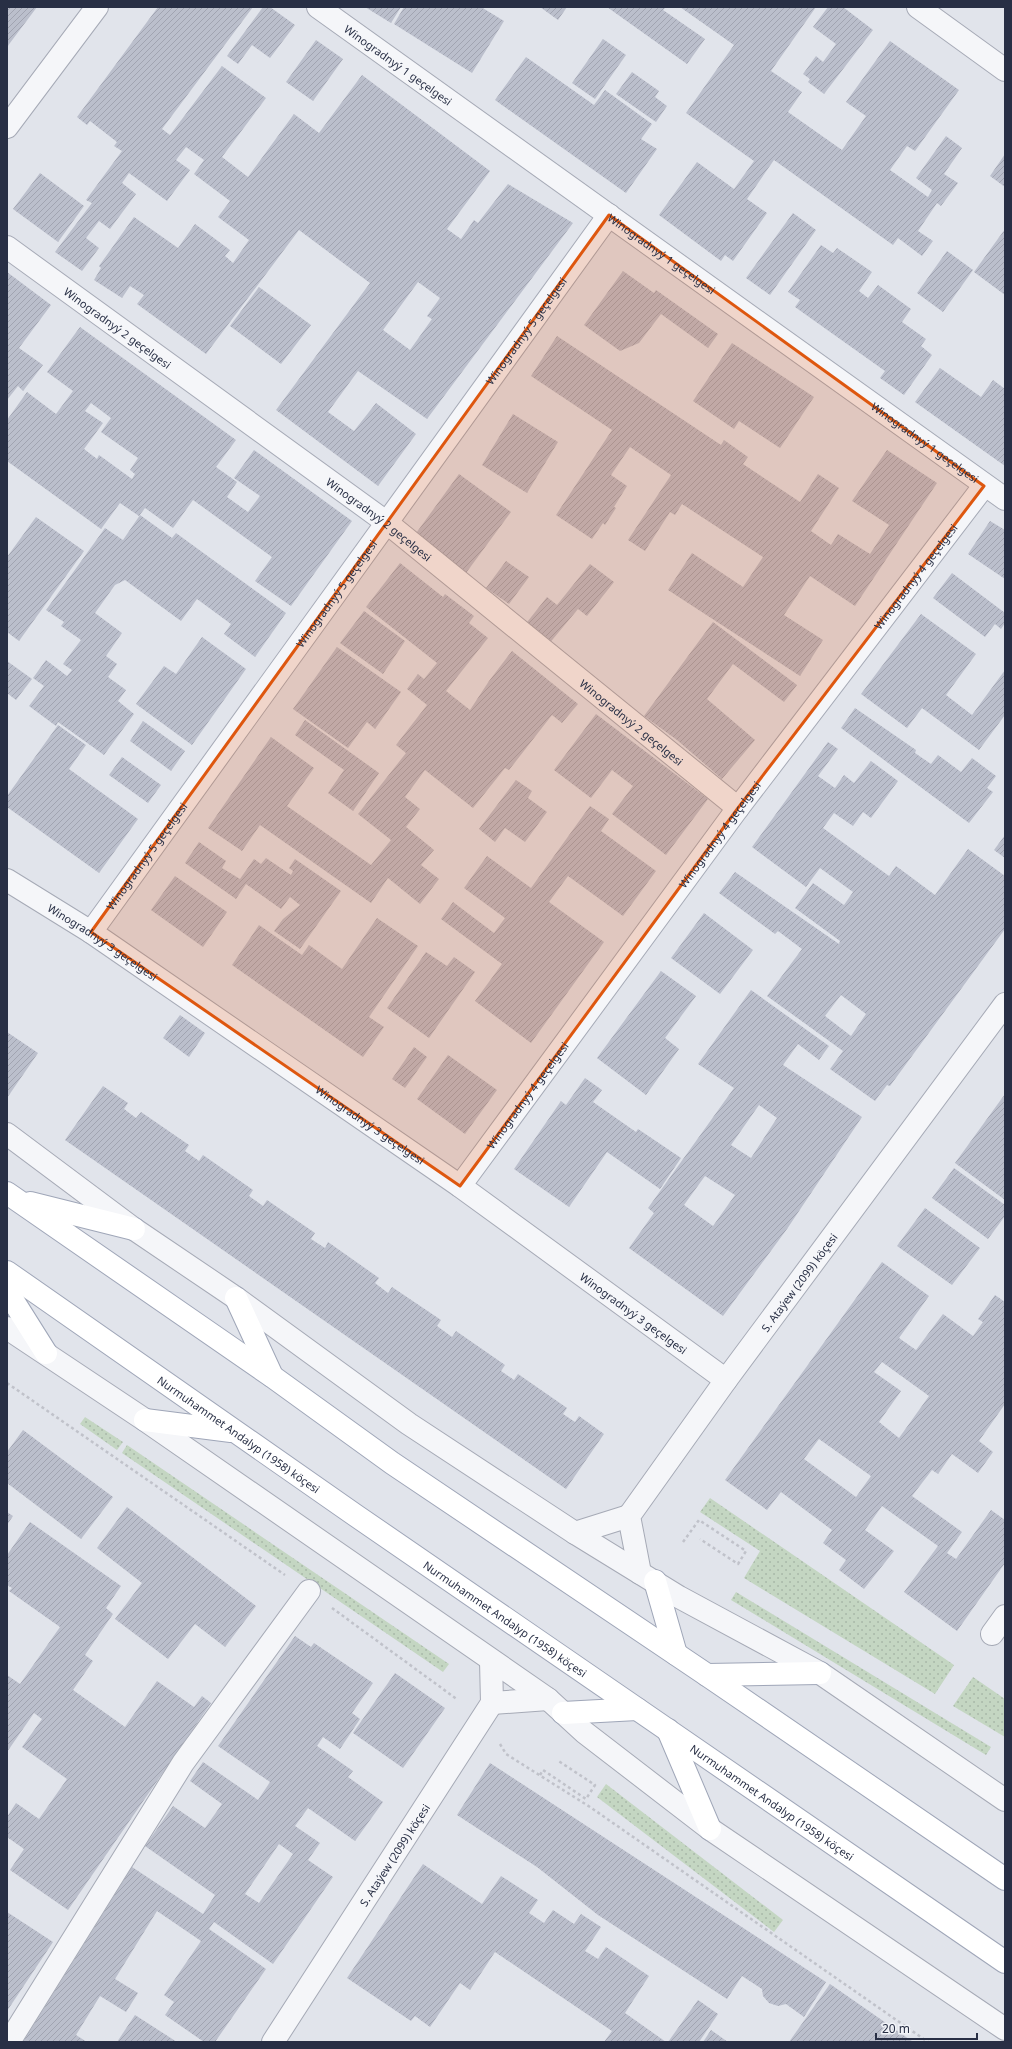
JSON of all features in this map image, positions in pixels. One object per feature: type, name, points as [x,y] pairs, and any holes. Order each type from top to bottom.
[{"type":"main road","points":[[11,1196],[134,1229]]},
{"type":"main road","points":[[11,1196],[273,1377],[392,1463],[707,1675],[1005,1879]]},
{"type":"main road","name":"Nurmuhammet Andalyp (1958) köçesi","points":[[7,1272],[233,1431],[1005,1962]]},
{"type":"main road","points":[[7,1291],[46,1353]]},
{"type":"main road","points":[[236,1298],[273,1377]]},
{"type":"main road","points":[[145,1420],[233,1431]]},
{"type":"main road","points":[[647,1577],[676,1654]]},
{"type":"main road","points":[[707,1675],[820,1673]]},
{"type":"main road","points":[[555,1706],[637,1708]]},
{"type":"main road","points":[[668,1730],[710,1829]]},
{"type":"street","points":[[7,127],[97,7]]},
{"type":"street","name":"Winogradnyý 1 geçelgesi","points":[[318,7],[984,486],[1005,499]]},
{"type":"street","points":[[918,7],[1005,70]]},
{"type":"street","name":"Winogradnyý 5 geçelgesi","points":[[91,932],[609,215]]},
{"type":"street","name":"Winogradnyý 2 geçelgesi","points":[[7,247],[386,522],[738,808]]},
{"type":"street","name":"Winogradnyý 4 geçelgesi","points":[[460,1186],[738,808],[984,486]]},
{"type":"street","name":"Winogradnyý 3 geçelgesi","points":[[7,880],[91,932],[460,1186],[726,1380]]},
{"type":"street","name":"S. Ataýew (2099) köçesi","points":[[629,1516],[726,1380],[1005,1004]]},
{"type":"street","points":[[7,1134],[134,1229],[236,1298],[409,1424],[574,1533],[679,1597],[820,1673],[1005,1800]]},
{"type":"street","points":[[7,1328],[145,1420],[555,1706],[584,1732],[710,1829],[1005,2030]]},
{"type":"street","points":[[574,1533],[629,1516],[647,1577]]},
{"type":"street","points":[[9,2042],[182,1763],[308,1591]]},
{"type":"street","points":[[992,1634],[1005,1616]]},
{"type":"street","points":[[491,1661],[492,1703],[555,1706]]},
{"type":"street","name":"S. Ataýew (2099) köçesi","points":[[273,2042],[492,1703]]},
{"type":"path","points":[[683,1542],[699,1520],[746,1551],[738,1564],[700,1539]]},
{"type":"path","points":[[540,1775],[543,1770],[586,1799],[595,1785],[557,1760]]},
{"type":"highlighted area","points":[[609,215],[984,486],[738,808],[460,1186],[91,932]]},
{"type":"green space","points":[[85,1417],[123,1442],[117,1450],[80,1424]]},
{"type":"green space","points":[[127,1445],[449,1664],[443,1672],[122,1453]]},
{"type":"green space","points":[[710,1498],[954,1665],[935,1694],[744,1578],[760,1551],[700,1512]]},
{"type":"green space","points":[[736,1592],[991,1747],[986,1755],[731,1600]]},
{"type":"green space","points":[[973,1677],[1005,1699],[1005,1737],[953,1706]]},
{"type":"green space","points":[[606,1784],[783,1920],[774,1932],[597,1797]]},
{"type":"building","points":[[7,7],[37,7],[7,47]]},
{"type":"building","points":[[158,7],[253,7],[162,129],[170,135],[222,66],[266,98],[222,157],[248,177],[294,114],[319,133],[362,75],[490,171],[447,229],[461,239],[474,220],[478,223],[508,184],[573,223],[427,419],[358,371],[328,412],[354,431],[376,403],[416,434],[378,486],[276,410],[370,283],[299,230],[206,354],[137,304],[144,295],[130,286],[122,298],[94,280],[101,268],[99,266],[134,217],[178,248],[195,224],[230,250],[225,256],[233,263],[249,240],[218,217],[230,201],[194,174],[204,160],[186,147],[176,160],[190,170],[167,201],[129,173],[122,183],[136,194],[110,229],[99,221],[86,238],[99,248],[82,271],[55,252],[92,203],[86,200],[122,151],[114,146],[117,142],[90,121],[87,125],[77,117]],"holes":[[[418,282],[440,298],[427,316],[432,319],[410,350],[383,330]]]},
{"type":"building","points":[[263,7],[270,7],[295,25],[270,58],[252,45],[238,64],[227,56]]},
{"type":"building","points":[[365,7],[401,7],[391,23]]},
{"type":"building","points":[[404,7],[481,7],[504,21],[472,73],[394,24]]},
{"type":"building","points":[[540,7],[567,7],[558,20]]},
{"type":"building","points":[[607,7],[666,7],[663,10],[705,39],[687,64]]},
{"type":"building","points":[[680,7],[816,7],[771,71],[802,92],[788,112],[842,150],[866,116],[846,102],[890,41],[959,90],[915,151],[907,146],[890,170],[928,197],[932,190],[916,178],[946,136],[962,148],[944,174],[958,183],[941,206],[937,203],[918,231],[933,241],[922,256],[898,238],[893,245],[774,160],[747,199],[767,213],[733,261],[725,255],[721,261],[659,215],[697,162],[734,189],[754,161],[686,113],[734,45]]},
{"type":"building","points":[[828,7],[843,7],[873,30],[824,94],[808,82],[810,79],[803,74],[816,56],[823,62],[836,44],[813,27]]},
{"type":"building","points":[[603,39],[626,55],[595,99],[572,83]]},
{"type":"building","points":[[316,40],[343,59],[313,101],[286,82]]},
{"type":"building","points":[[526,57],[594,105],[605,90],[652,124],[641,139],[657,149],[626,193],[495,100]]},
{"type":"building","points":[[632,72],[659,91],[655,97],[667,106],[656,122],[616,94]]},
{"type":"building","points":[[1005,154],[1005,187],[990,176]]},
{"type":"building","points":[[40,173],[84,206],[58,242],[13,209]]},
{"type":"building","points":[[793,213],[816,230],[770,295],[746,278]]},
{"type":"building","points":[[1005,229],[1005,295],[974,272]]},
{"type":"building","points":[[821,245],[833,253],[837,248],[872,272],[859,291],[868,298],[878,285],[911,309],[902,322],[926,339],[921,346],[932,355],[904,395],[880,378],[885,371],[795,307],[800,300],[788,292]]},
{"type":"building","points":[[947,251],[973,270],[943,312],[917,293]]},
{"type":"building","points":[[623,271],[654,293],[656,290],[718,334],[708,348],[661,314],[639,343],[620,351],[584,325]]},
{"type":"building","points":[[7,272],[51,305],[19,348],[43,365],[23,391],[18,386],[7,400]]},
{"type":"building","points":[[259,287],[311,325],[281,364],[230,326]]},
{"type":"building","points":[[80,327],[236,440],[216,467],[237,482],[227,497],[248,512],[260,496],[234,478],[254,450],[352,521],[291,606],[255,581],[272,557],[193,500],[173,528],[145,508],[139,516],[120,503],[101,529],[7,461],[7,420],[27,392],[56,414],[73,391],[47,372]],"holes":[[[91,403],[111,418],[101,432],[138,458],[130,470],[135,474],[132,479],[99,455],[97,459],[84,449],[103,423],[85,411]]]},
{"type":"building","points":[[557,336],[721,445],[724,440],[748,457],[743,464],[800,502],[818,474],[839,488],[811,531],[831,545],[838,534],[870,554],[889,525],[852,501],[887,450],[937,483],[855,606],[810,576],[784,615],[823,640],[800,676],[668,590],[692,553],[743,587],[763,557],[682,504],[675,515],[670,512],[645,551],[628,540],[671,475],[630,447],[611,475],[627,486],[614,507],[616,508],[605,525],[603,523],[592,539],[556,515],[612,430],[531,376]]},
{"type":"building","points":[[732,343],[814,397],[780,448],[739,421],[734,429],[693,401]]},
{"type":"building","points":[[940,368],[981,397],[993,380],[1005,389],[1005,466],[915,402]]},
{"type":"building","points":[[513,414],[558,442],[527,493],[482,465]]},
{"type":"building","points":[[459,474],[511,512],[466,573],[414,536]]},
{"type":"building","points":[[140,515],[172,538],[176,533],[286,613],[255,657],[224,634],[231,624],[197,599],[181,621],[125,580],[115,585],[95,613],[122,633],[106,656],[117,664],[108,677],[126,690],[118,701],[134,714],[104,755],[58,722],[56,726],[29,706],[44,686],[33,678],[46,660],[67,676],[72,670],[63,664],[81,640],[61,626],[64,622],[46,610],[105,528],[123,540]]},
{"type":"building","points":[[36,517],[84,551],[19,641],[7,632],[7,557]]},
{"type":"building","points":[[990,521],[1005,530],[1005,579],[968,554]]},
{"type":"building","points":[[506,561],[529,577],[509,604],[486,588]]},
{"type":"building","points":[[400,563],[443,597],[445,594],[474,616],[469,623],[488,638],[446,691],[470,710],[489,681],[512,651],[578,704],[562,723],[552,715],[509,770],[505,768],[473,808],[425,770],[405,797],[420,809],[406,827],[434,850],[421,865],[439,879],[420,904],[388,878],[371,903],[260,825],[242,851],[208,828],[271,737],[314,768],[287,806],[371,865],[391,840],[358,814],[406,753],[396,745],[427,705],[407,689],[418,674],[424,679],[437,663],[366,607]]},
{"type":"building","points":[[590,564],[614,582],[587,616],[578,609],[548,645],[524,626],[547,597],[557,605]]},
{"type":"building","points":[[952,573],[1005,613],[1005,623],[1001,629],[995,624],[985,637],[933,598]]},
{"type":"building","points":[[364,611],[405,641],[383,674],[340,643]]},
{"type":"building","points":[[921,614],[976,654],[946,695],[972,715],[1005,670],[1005,715],[979,750],[922,708],[907,728],[861,694]]},
{"type":"building","points":[[713,622],[797,685],[784,702],[733,664],[707,699],[755,740],[722,779],[677,740],[644,716]]},
{"type":"building","points":[[202,637],[246,669],[192,745],[136,704],[164,666],[176,674]]},
{"type":"building","points":[[337,647],[401,692],[375,729],[367,722],[348,748],[293,709]]},
{"type":"building","points":[[7,661],[32,679],[16,700],[7,693]]},
{"type":"building","points":[[855,708],[916,750],[915,753],[931,764],[938,755],[961,772],[972,758],[996,776],[987,788],[993,792],[969,823],[841,728]]},
{"type":"building","points":[[596,714],[708,799],[666,855],[612,814],[633,786],[612,770],[591,798],[554,770]]},
{"type":"building","points":[[305,720],[379,773],[353,811],[328,793],[344,770],[295,735]]},
{"type":"building","points":[[143,721],[185,751],[171,771],[130,741]]},
{"type":"building","points":[[58,725],[86,745],[69,769],[138,819],[99,873],[7,807],[7,796]]},
{"type":"building","points":[[828,742],[838,749],[818,776],[835,788],[844,775],[854,783],[871,761],[898,781],[871,818],[863,812],[853,826],[834,813],[823,828],[889,876],[896,866],[935,895],[968,849],[1005,876],[1005,929],[890,1086],[887,1085],[875,1101],[830,1069],[843,1051],[767,996],[802,949],[778,931],[775,934],[719,893],[735,872],[839,944],[840,941],[795,908],[813,883],[844,905],[853,892],[820,868],[806,887],[752,847]],"holes":[[[841,995],[866,1014],[851,1036],[825,1016]]]},
{"type":"building","points":[[122,757],[161,785],[148,803],[109,775]]},
{"type":"building","points":[[516,780],[532,791],[528,798],[547,812],[525,842],[505,828],[495,842],[479,829]]},
{"type":"building","points":[[590,806],[609,819],[601,831],[656,871],[623,916],[568,876],[549,902],[604,942],[531,1043],[475,1001],[502,964],[441,919],[453,902],[494,933],[505,918],[464,888],[487,856],[531,888]]},
{"type":"building","points":[[1005,835],[1005,858],[994,850]]},
{"type":"building","points":[[199,842],[226,861],[222,868],[240,879],[254,859],[261,864],[266,858],[291,875],[293,871],[289,868],[295,859],[341,891],[300,949],[274,931],[283,919],[300,905],[290,897],[281,909],[246,884],[236,899],[185,863]]},
{"type":"building","points":[[175,876],[227,912],[203,947],[151,910]]},
{"type":"building","points":[[704,913],[753,950],[720,994],[671,958]]},
{"type":"building","points":[[377,918],[418,946],[369,1017],[384,1027],[363,1057],[232,965],[259,925],[302,955],[309,945],[342,969]]},
{"type":"building","points":[[426,952],[447,966],[454,957],[475,972],[429,1038],[387,1008]]},
{"type":"building","points":[[661,971],[696,996],[665,1038],[679,1049],[646,1095],[597,1058]]},
{"type":"building","points":[[751,990],[829,1046],[819,1060],[798,1044],[783,1065],[862,1117],[787,1229],[723,1316],[629,1248],[654,1213],[648,1208],[734,1088],[698,1064]],"holes":[[[759,1105],[777,1118],[751,1158],[731,1145]],[[705,1176],[735,1195],[713,1226],[684,1205]]]},
{"type":"building","points":[[180,1015],[205,1033],[189,1057],[163,1038]]},
{"type":"building","points":[[7,1032],[38,1053],[7,1098]]},
{"type":"building","points":[[414,1047],[427,1057],[405,1088],[392,1079]]},
{"type":"building","points":[[448,1055],[497,1090],[465,1134],[417,1099]]},
{"type":"building","points":[[585,1078],[602,1090],[593,1102],[636,1132],[638,1129],[681,1158],[660,1189],[607,1152],[569,1207],[514,1169],[561,1101],[566,1105]]},
{"type":"building","points":[[103,1086],[128,1103],[124,1109],[136,1118],[141,1112],[189,1145],[185,1151],[199,1161],[203,1155],[253,1190],[249,1196],[263,1206],[267,1200],[315,1233],[311,1239],[325,1248],[328,1242],[379,1278],[375,1283],[388,1293],[392,1287],[441,1320],[437,1326],[452,1337],[456,1331],[505,1365],[501,1371],[514,1380],[518,1374],[567,1408],[563,1414],[575,1422],[579,1416],[604,1434],[566,1489],[65,1140]]},
{"type":"building","points":[[1005,1094],[1005,1200],[955,1163]]},
{"type":"building","points":[[954,1168],[1005,1205],[1005,1216],[988,1239],[932,1198]]},
{"type":"building","points":[[925,1208],[980,1248],[952,1285],[897,1246]]},
{"type":"building","points":[[882,1262],[929,1296],[899,1338],[916,1350],[943,1314],[973,1336],[983,1322],[978,1319],[995,1295],[1005,1302],[1005,1404],[979,1441],[993,1452],[978,1473],[952,1454],[938,1474],[932,1470],[912,1496],[962,1532],[947,1553],[956,1559],[991,1510],[1005,1520],[1005,1563],[957,1631],[904,1592],[938,1546],[882,1506],[865,1530],[894,1551],[864,1589],[839,1570],[846,1560],[823,1543],[832,1530],[781,1492],[767,1510],[725,1480]],"holes":[[[882,1362],[929,1396],[899,1438],[879,1422],[901,1391],[874,1372]],[[819,1439],[871,1476],[856,1497],[804,1459]]]},
{"type":"building","points":[[23,1430],[113,1497],[81,1539],[7,1483],[7,1452]]},
{"type":"building","points":[[127,1507],[256,1606],[225,1647],[195,1624],[168,1659],[115,1619],[142,1583],[97,1548]]},
{"type":"building","points":[[7,1512],[13,1516],[7,1525]]},
{"type":"building","points":[[30,1522],[121,1586],[106,1608],[113,1614],[85,1655],[93,1661],[73,1690],[125,1727],[157,1681],[194,1707],[202,1696],[211,1703],[68,1910],[10,1870],[24,1849],[7,1837],[7,1817],[16,1803],[39,1819],[67,1779],[22,1747],[42,1719],[34,1713],[7,1752],[7,1675],[20,1684],[60,1627],[9,1591],[12,1588],[7,1585],[7,1555]]},
{"type":"building","points":[[295,1636],[311,1647],[314,1643],[373,1683],[352,1713],[360,1719],[340,1749],[323,1737],[317,1746],[353,1771],[348,1777],[383,1802],[355,1841],[308,1808],[295,1826],[320,1843],[308,1860],[333,1877],[273,1964],[214,1922],[209,1929],[266,1969],[215,2042],[204,2042],[165,2015],[174,2002],[164,1995],[201,1941],[157,1911],[115,1979],[138,1993],[126,2012],[100,1996],[76,2035],[87,2042],[23,2042],[132,1867],[203,1914],[215,1895],[145,1846],[173,1806],[205,1828],[222,1804],[190,1781],[203,1762],[258,1800],[270,1782],[218,1746]],"holes":[[[279,1844],[293,1854],[259,1903],[245,1894]]]},
{"type":"building","points":[[395,1673],[445,1708],[403,1768],[353,1733]]},
{"type":"building","points":[[490,1763],[826,1982],[804,2017],[786,2004],[778,2006],[769,2003],[763,1996],[762,1989],[742,1976],[727,1999],[598,1915],[537,1867],[457,1815]]},
{"type":"building","points":[[423,1864],[482,1904],[501,1876],[538,1900],[529,1913],[544,1923],[553,1910],[574,1924],[581,1914],[601,1927],[585,1951],[598,1959],[606,1947],[649,1976],[625,2013],[666,2042],[604,2042],[612,2031],[495,1952],[470,1990],[460,1983],[430,2027],[415,2016],[411,2021],[347,1978]]},
{"type":"building","points":[[7,1912],[53,1942],[7,2011]]},
{"type":"building","points":[[830,1984],[899,2032],[913,2042],[789,2042]]},
{"type":"building","points":[[698,2000],[718,2014],[699,2042],[668,2042]]},
{"type":"building","points":[[135,2015],[177,2042],[117,2042]]},
{"type":"building","points":[[711,2030],[728,2042],[703,2042]]}]
